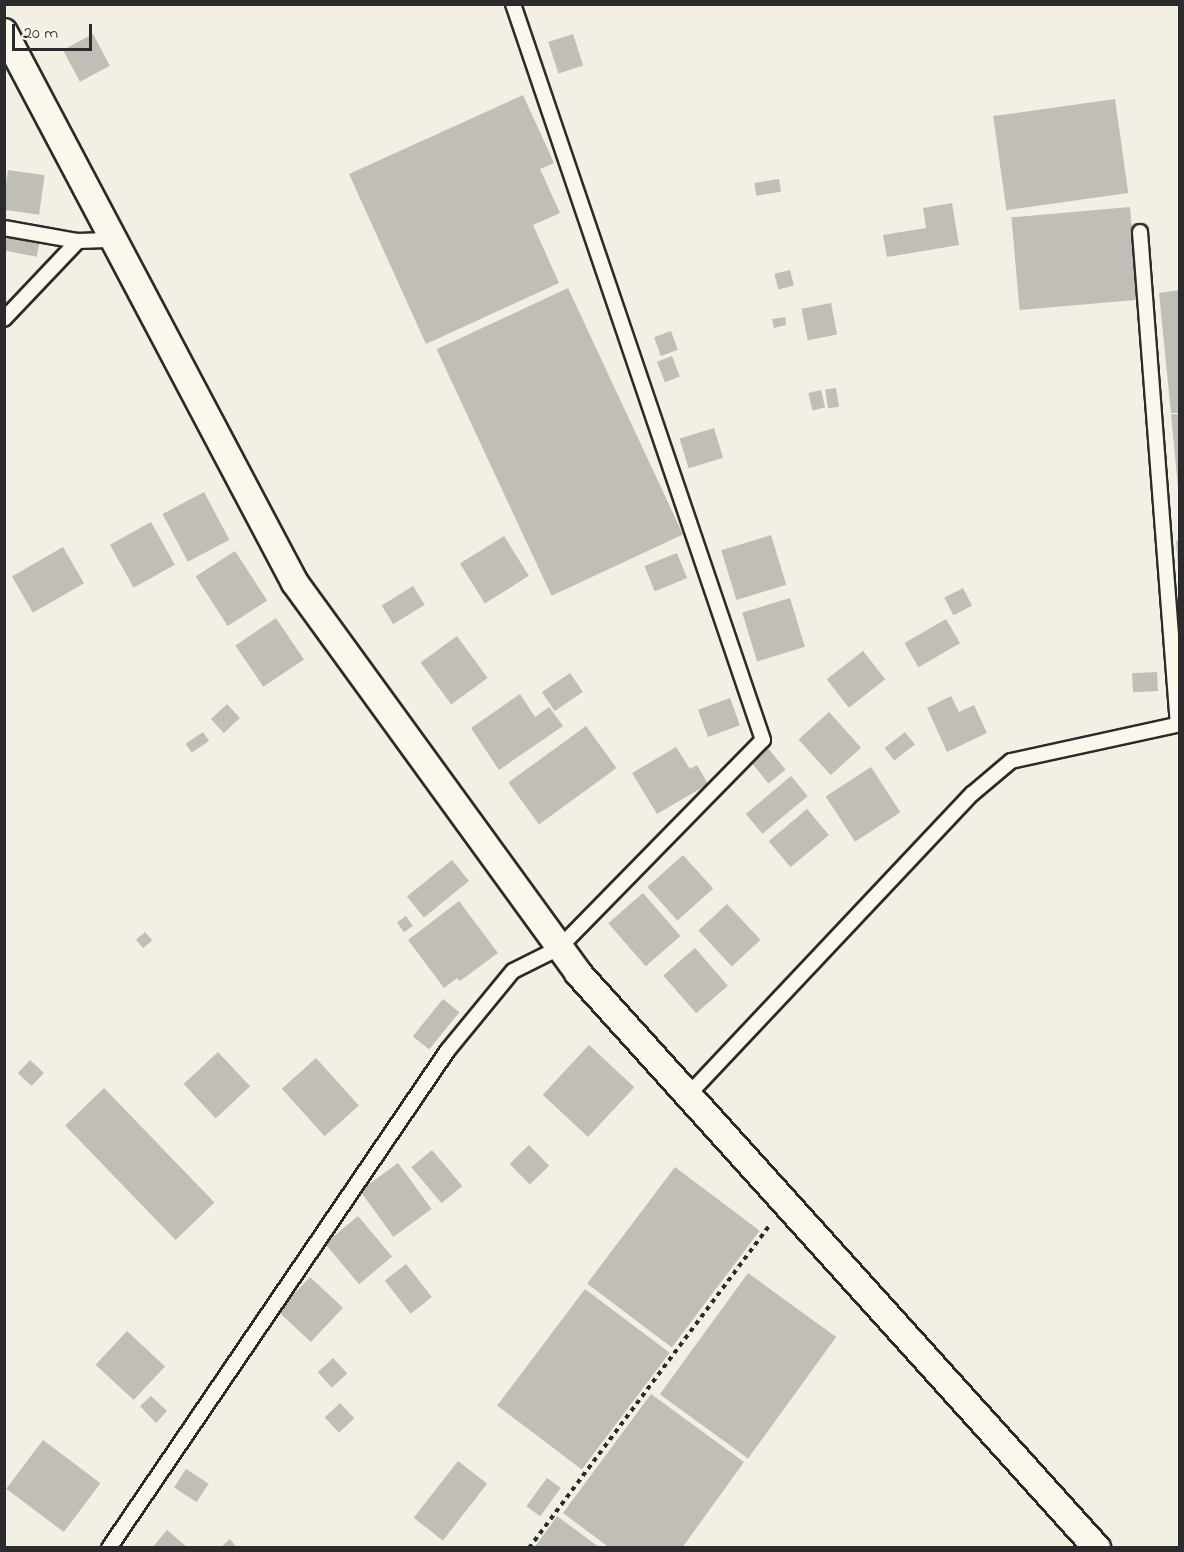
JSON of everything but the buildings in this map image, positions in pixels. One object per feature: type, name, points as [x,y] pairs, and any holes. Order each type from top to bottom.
[{"type":"street","points":[[4,32],[296,583],[559,948],[578,973],[690,1093],[785,1205],[1097,1548]]},
{"type":"lane","points":[[109,1548],[448,1050],[513,971],[559,948],[763,740],[513,4]]},
{"type":"lane","points":[[4,228],[78,241],[114,240]]},
{"type":"lane","points":[[690,1093],[972,794],[1011,761],[1179,724],[1140,232]]},
{"type":"lane","points":[[4,319],[78,241]]},
{"type":"path","points":[[529,1548],[785,1205]]}]
